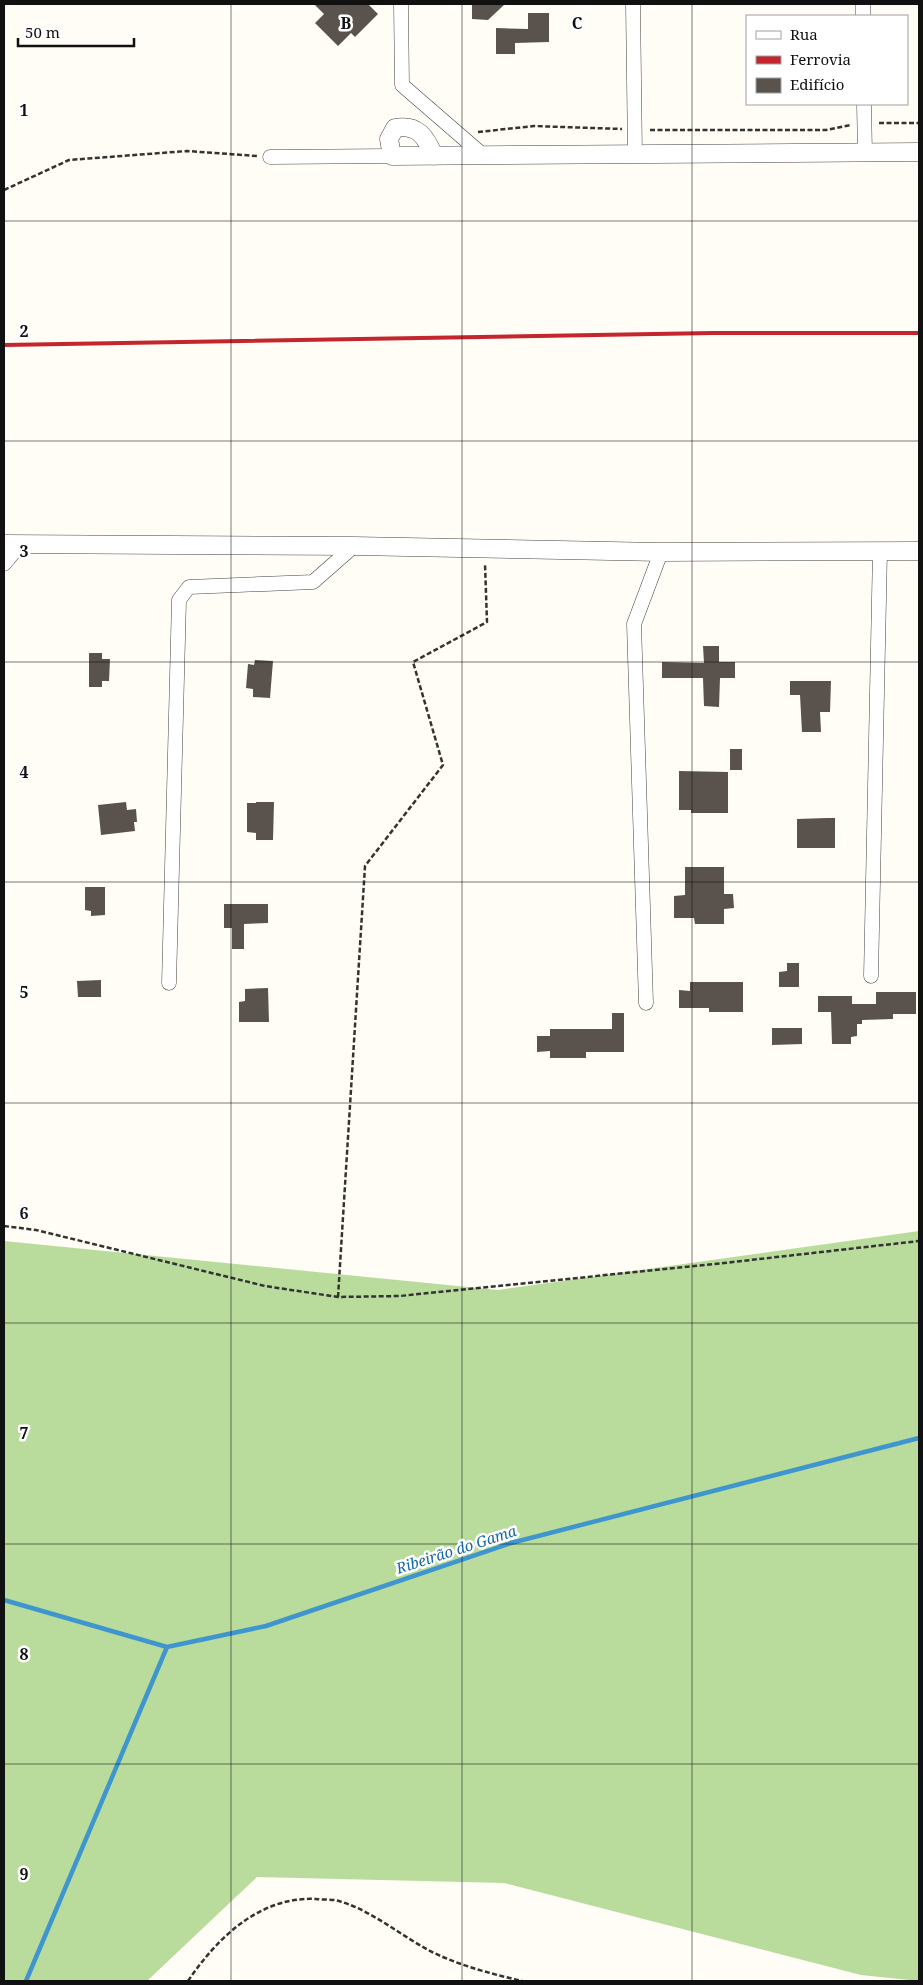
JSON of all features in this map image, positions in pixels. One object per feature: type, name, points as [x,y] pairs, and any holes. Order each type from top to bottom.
[{"type":"street","points":[[401,4],[402,85],[484,156]]},
{"type":"street","points":[[633,4],[635,155]]},
{"type":"street","points":[[864,105],[865,153]]},
{"type":"street","points":[[392,156],[389,139],[395,128],[406,126],[417,131],[428,141],[434,156]]},
{"type":"street","points":[[270,157],[919,152]]},
{"type":"street","points":[[4,564],[12,544],[354,546],[660,552],[919,551]]},
{"type":"street","points":[[168,982],[179,600],[189,587],[313,582],[354,546]]},
{"type":"street","points":[[871,976],[880,550]]},
{"type":"street","points":[[646,1003],[634,624],[660,552]]},
{"type":"path","points":[[459,134],[534,126],[634,130],[826,130],[865,123],[919,123]]},
{"type":"path","points":[[4,190],[69,160],[187,151],[270,157]]},
{"type":"path","points":[[338,1297],[365,866],[443,765],[413,662],[487,622],[484,548]]},
{"type":"path","points":[[4,1226],[36,1230],[265,1286],[338,1297],[400,1296],[919,1241]]},
{"type":"path","points":[[188,1981],[204,1957],[242,1921],[271,1906],[299,1898],[338,1901],[369,1914],[432,1952],[485,1973],[522,1981]]},
{"type":"green space","points":[[919,1231],[919,1981],[861,1975],[504,1883],[257,1877],[147,1981],[4,1981],[4,1241],[498,1290]]},
{"type":"building","points":[[314,4],[368,4],[378,14],[355,37],[351,33],[338,46],[315,23],[324,14]]},
{"type":"building","points":[[472,4],[505,4],[488,20],[472,19]]},
{"type":"building","points":[[528,13],[549,13],[549,42],[515,43],[515,54],[496,54],[496,28],[528,29]]},
{"type":"building","points":[[703,646],[719,646],[719,662],[735,662],[735,678],[720,678],[719,707],[704,706],[703,678],[662,678],[662,662],[704,663]]},
{"type":"building","points":[[89,653],[102,653],[102,659],[110,659],[109,681],[102,681],[102,687],[89,687]]},
{"type":"building","points":[[255,660],[273,661],[270,698],[253,697],[253,689],[246,688],[248,664],[254,665]]},
{"type":"building","points":[[790,681],[831,681],[830,712],[820,712],[821,732],[802,732],[800,695],[790,695]]},
{"type":"building","points":[[730,749],[742,749],[742,770],[730,770]]},
{"type":"building","points":[[679,771],[728,772],[728,813],[691,813],[691,810],[679,810]]},
{"type":"building","points":[[126,802],[127,810],[136,809],[137,822],[134,822],[135,831],[101,835],[98,805]]},
{"type":"building","points":[[274,802],[273,840],[256,840],[256,833],[247,832],[247,803]]},
{"type":"building","points":[[835,818],[835,848],[797,848],[797,819]]},
{"type":"building","points":[[685,867],[724,867],[724,894],[733,894],[734,908],[724,909],[724,924],[695,924],[694,918],[674,918],[674,896],[685,895]]},
{"type":"building","points":[[85,887],[105,887],[105,915],[91,916],[91,911],[85,910]]},
{"type":"building","points":[[224,904],[268,904],[268,923],[244,924],[244,949],[232,949],[232,928],[224,928]]},
{"type":"building","points":[[787,963],[799,963],[799,987],[779,987],[779,972],[787,971]]},
{"type":"building","points":[[101,980],[101,997],[78,997],[77,981]]},
{"type":"building","points":[[690,982],[743,982],[743,1012],[709,1012],[709,1008],[679,1008],[679,990],[690,991]]},
{"type":"building","points":[[268,988],[269,1022],[239,1022],[239,1002],[245,1001],[245,989]]},
{"type":"building","points":[[876,992],[916,992],[916,1014],[893,1014],[893,1019],[862,1020],[862,1024],[857,1024],[857,1036],[851,1037],[851,1044],[832,1044],[831,1012],[818,1012],[818,996],[852,996],[852,1004],[876,1004]]},
{"type":"building","points":[[612,1013],[624,1013],[624,1052],[586,1052],[586,1058],[550,1058],[550,1051],[537,1052],[537,1036],[550,1036],[550,1029],[612,1029]]},
{"type":"building","points":[[772,1028],[802,1028],[802,1044],[772,1045]]},
{"type":"waterway","name":"Ribeirão do Gama","points":[[4,1600],[167,1647],[266,1626],[511,1543],[919,1438]]},
{"type":"waterway","points":[[26,1981],[167,1647]]},
{"type":"railway","points":[[4,345],[713,333],[919,333]]}]
